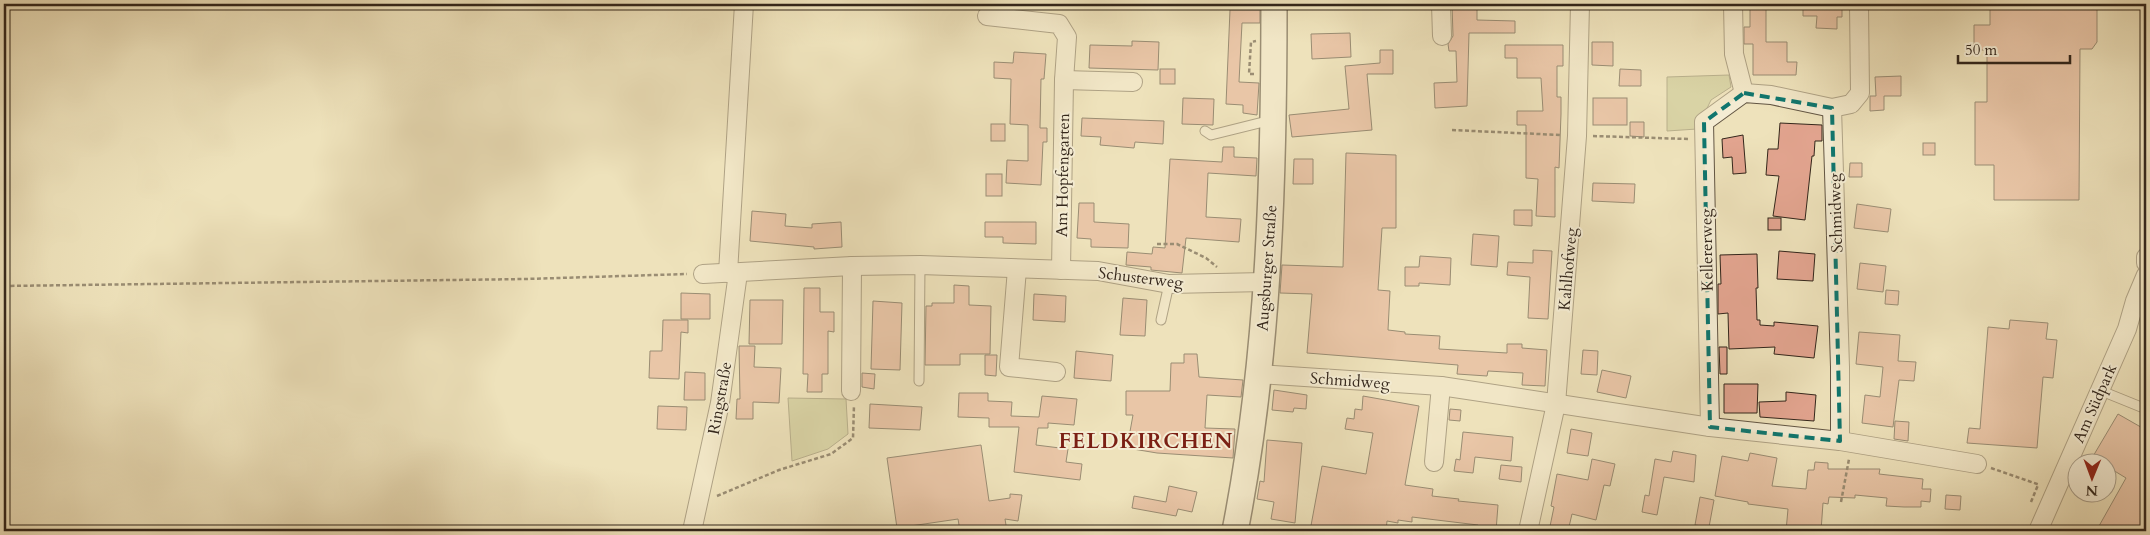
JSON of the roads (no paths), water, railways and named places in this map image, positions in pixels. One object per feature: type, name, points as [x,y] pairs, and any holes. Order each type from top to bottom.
[{"type":"main road","name":"Augsburger Straße","points":[[1235,531],[1259,374],[1266,282],[1274,120],[1274,4]]},
{"type":"street","name":"Ringstraße","points":[[692,531],[720,403],[733,273],[744,4]]},
{"type":"street","points":[[1442,4],[1442,36]]},
{"type":"street","name":"Kahlhofweg","points":[[1528,531],[1556,404],[1577,136],[1580,4]]},
{"type":"street","points":[[1734,4],[1734,54],[1744,94],[1771,95],[1832,108],[1851,104],[1860,93],[1859,4]]},
{"type":"street","name":"Am Hopfengarten","points":[[988,16],[1059,24],[1067,37],[1064,80],[1061,270]]},
{"type":"street","points":[[1064,80],[1133,82]]},
{"type":"street","name":"Kellererweg","points":[[1710,427],[1704,122],[1744,94]]},
{"type":"street","name":"Schmidweg","points":[[1832,108],[1840,368],[1845,442]]},
{"type":"street","points":[[2146,257],[2146,263]]},
{"type":"street","name":"Schusterweg","points":[[733,273],[852,266],[920,265],[1098,271],[1169,284],[1266,282]]},
{"type":"street","points":[[851,391],[852,266]]},
{"type":"street","points":[[1017,269],[1009,367],[1056,372]]},
{"type":"street","points":[[703,274],[733,273]]},
{"type":"street","name":"Am Südpark","points":[[2038,531],[2127,329],[2146,275]]},
{"type":"street","name":"Am Südpark","points":[[2127,329],[2146,312]]},
{"type":"street","name":"Schmidweg","points":[[1259,374],[1441,386],[1710,427],[1845,442],[1977,464]]},
{"type":"street","points":[[1434,462],[1441,386]]},
{"type":"lane","points":[[1205,131],[1211,135],[1274,120]]},
{"type":"lane","points":[[919,380],[920,265]]},
{"type":"lane","points":[[1161,320],[1169,284]]},
{"type":"lane","points":[[2099,390],[2146,409]]},
{"type":"district","name":"FELDKIRCHEN","points":[[1146,441]]}]
